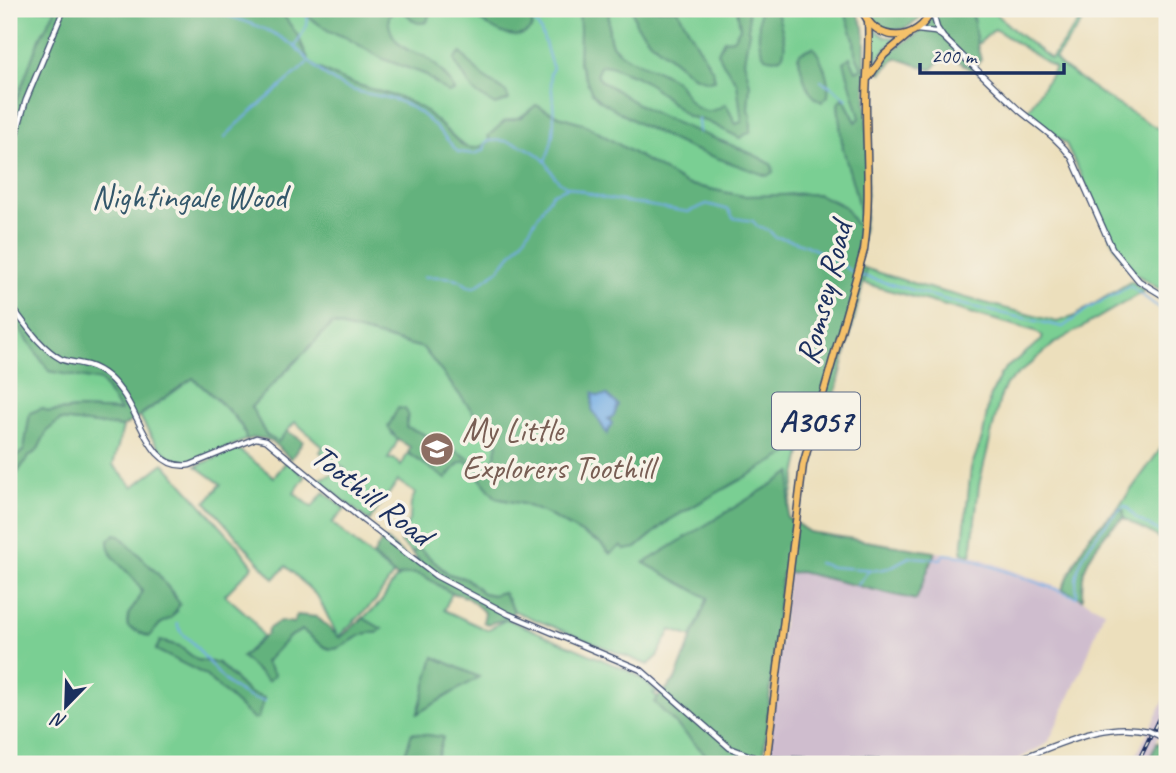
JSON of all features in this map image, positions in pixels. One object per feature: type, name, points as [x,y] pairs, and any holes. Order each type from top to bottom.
[{"type":"main road","points":[[862,9],[868,21],[884,33],[897,36],[917,30],[932,9]]},
{"type":"main road","name":"Romsey Road","points":[[767,761],[803,465],[865,238],[869,214],[868,21]]},
{"type":"main road","points":[[867,80],[884,55],[910,33]]},
{"type":"street","points":[[9,180],[16,134],[26,100],[64,9]]},
{"type":"street","points":[[932,9],[937,28],[943,37]]},
{"type":"street","points":[[917,30],[935,32],[943,37],[1012,103],[1056,137],[1072,158],[1112,248],[1139,281],[1167,298]]},
{"type":"street","name":"Toothill Road","points":[[9,303],[40,342],[59,358],[93,367],[111,379],[132,406],[150,446],[166,461],[182,467],[256,438],[266,440],[346,507],[436,576],[508,614],[641,670],[713,734],[740,753],[767,761],[962,764]]},
{"type":"street","points":[[1003,764],[1088,734],[1124,728],[1149,731],[1166,738]]},
{"type":"street","name":"Toothill Road","points":[[740,753],[747,764]]},
{"type":"shaded area","points":[[935,552],[971,555],[1062,589],[1104,611],[1083,667],[1048,743],[1017,760],[1003,764],[767,757],[789,570],[916,600]]},
{"type":"shaded area","points":[[1167,694],[1167,715],[1147,764],[1132,764]]},
{"type":"green space","points":[[9,9],[56,9],[39,40],[9,120]]},
{"type":"green space","name":"Nightingale Wood","points":[[56,9],[279,9],[298,36],[309,61],[317,68],[345,81],[403,99],[423,109],[463,146],[475,148],[484,145],[490,140],[488,136],[505,121],[522,117],[536,105],[582,123],[686,184],[743,196],[818,194],[845,207],[855,224],[861,224],[843,148],[838,104],[843,97],[856,122],[860,118],[844,62],[850,57],[856,71],[862,68],[855,53],[854,39],[844,9],[855,9],[864,27],[868,155],[862,239],[856,265],[867,269],[837,388],[819,436],[670,519],[636,548],[625,550],[621,546],[610,554],[600,543],[545,513],[523,504],[496,498],[477,475],[479,471],[465,461],[459,463],[446,479],[408,453],[410,447],[398,440],[388,427],[398,408],[405,409],[408,414],[406,427],[491,470],[498,444],[423,348],[332,324],[251,407],[266,435],[278,442],[287,431],[303,441],[291,459],[266,439],[246,440],[240,423],[193,378],[123,427],[60,420],[47,431],[37,451],[29,456],[9,485],[9,464],[24,450],[30,413],[42,408],[49,412],[78,409],[120,411],[101,381],[49,371],[9,313],[9,120],[39,40]]},
{"type":"green space","points":[[279,9],[844,9],[854,39],[855,53],[862,68],[856,71],[856,100],[861,118],[856,122],[843,97],[838,104],[843,143],[861,224],[855,225],[845,207],[833,200],[802,193],[743,196],[686,184],[582,123],[537,106],[521,117],[503,124],[482,146],[464,146],[423,109],[403,99],[345,81],[317,68],[309,61],[298,36]]},
{"type":"green space","points":[[297,9],[398,9],[389,15],[389,26],[394,36],[405,48],[424,56],[434,64],[454,91],[448,93],[424,74],[383,59],[329,31]]},
{"type":"green space","points":[[398,9],[431,9],[427,22],[417,23]]},
{"type":"green space","points":[[463,9],[529,9],[532,28],[524,34],[506,34]]},
{"type":"green space","points":[[579,9],[609,9],[610,39],[613,46],[635,61],[676,81],[690,102],[699,109],[711,111],[726,104],[736,124],[742,122],[737,83],[718,52],[724,40],[733,39],[740,28],[737,9],[748,9],[749,31],[744,61],[750,84],[748,110],[751,116],[751,131],[740,138],[708,122],[687,116],[651,85],[635,76],[601,65],[597,73],[602,82],[641,106],[755,155],[772,165],[773,172],[767,176],[689,148],[643,126],[599,100],[592,93],[579,63]]},
{"type":"green space","points":[[632,9],[677,9],[713,71],[715,80],[708,81],[693,76],[650,41],[636,24]]},
{"type":"green space","points":[[759,9],[776,9],[783,34],[784,51],[775,59],[765,57],[760,46]]},
{"type":"green space","points":[[867,9],[925,9],[912,24],[895,30],[879,25]]},
{"type":"green space","points":[[935,9],[972,9],[981,60],[971,70],[950,55],[944,55],[932,70],[896,58],[881,73],[877,68],[886,57],[923,29]]},
{"type":"green space","points":[[972,9],[991,9],[1051,59],[1088,9],[1092,9],[1055,59],[1104,96],[1167,134],[1167,294],[1136,274],[1118,252],[1066,144],[1027,112],[1055,68],[995,29],[977,45]]},
{"type":"green space","points":[[872,28],[884,36],[898,39],[890,44],[872,65]]},
{"type":"green space","points":[[813,47],[823,64],[828,83],[828,96],[822,102],[808,89],[798,57],[801,52]]},
{"type":"green space","points":[[461,53],[482,76],[506,92],[509,100],[495,105],[474,92],[455,62],[455,58]]},
{"type":"green space","points":[[867,269],[1057,322],[1073,317],[1132,281],[1144,291],[1055,343],[1006,384],[1000,398],[979,485],[971,555],[962,553],[971,468],[983,435],[989,400],[1000,375],[1042,340],[1042,336],[1035,331],[863,283]]},
{"type":"green space","points":[[9,313],[49,371],[101,381],[121,411],[78,409],[30,413],[24,450],[9,464]]},
{"type":"green space","points":[[332,324],[423,348],[498,444],[492,470],[428,436],[405,427],[392,434],[398,440],[388,459],[394,459],[401,466],[408,453],[446,478],[459,463],[465,461],[480,471],[496,498],[523,504],[545,513],[600,543],[636,548],[670,520],[803,443],[787,517],[675,579],[708,597],[692,637],[671,630],[656,658],[648,665],[514,611],[503,592],[493,595],[483,593],[467,579],[449,574],[419,549],[412,553],[400,542],[410,517],[415,493],[398,481],[369,521],[318,480],[345,469],[320,452],[323,447],[295,422],[278,442],[266,435],[251,407]]},
{"type":"green space","points":[[193,378],[240,424],[246,440],[210,455],[184,461],[173,458],[162,450],[151,437],[140,416]]},
{"type":"green space","points":[[60,420],[123,427],[113,465],[133,487],[164,463],[238,546],[253,566],[225,595],[251,618],[263,637],[242,657],[271,669],[265,663],[289,637],[302,630],[332,649],[363,635],[377,633],[381,629],[363,618],[380,603],[396,579],[410,573],[417,574],[433,580],[452,593],[444,610],[487,630],[507,619],[636,674],[659,693],[653,693],[658,698],[655,702],[715,764],[435,764],[443,737],[412,733],[402,764],[9,764],[9,485],[29,456],[37,451],[46,431]],"holes":[[[110,553],[168,587],[176,597],[177,611],[147,636],[128,627],[127,621],[142,591],[135,579]],[[161,641],[179,646],[197,660],[218,663],[249,693],[264,698],[252,718],[204,674],[156,649]],[[434,657],[478,677],[418,713]]]},
{"type":"green space","points":[[1167,440],[1167,542],[1124,518],[1124,511],[1118,508]]},
{"type":"green space","points":[[238,449],[274,477],[287,461],[305,477],[294,493],[312,507],[324,492],[345,509],[332,523],[393,575],[376,600],[338,637],[318,597],[286,566],[274,579],[206,502],[221,484],[196,466]]},
{"type":"green space","points":[[792,472],[787,517],[809,532],[935,552],[916,600],[800,572],[782,573],[763,764],[715,764],[654,702],[675,680],[708,598],[644,563]]},
{"type":"green space","points":[[1118,508],[1124,511],[1124,518],[1106,534],[1090,557],[1082,581],[1082,599],[1062,589],[1088,537]]},
{"type":"green space","points":[[115,534],[158,574],[180,604],[171,618],[160,624],[149,637],[128,627],[130,612],[142,591],[112,554],[108,540]]},
{"type":"green space","points":[[382,540],[387,540],[409,560],[419,560],[412,553],[419,548],[448,574],[467,579],[483,593],[493,595],[503,592],[514,611],[507,619],[487,624],[483,622],[485,613],[466,597],[452,593],[420,575],[406,574],[397,577],[373,556]]},
{"type":"green space","points":[[297,615],[317,617],[340,638],[363,618],[382,629],[332,649],[302,630],[289,637],[265,662],[275,675],[268,681],[242,657],[267,634],[268,629],[280,621],[294,623]]},
{"type":"green space","points":[[160,641],[179,646],[197,660],[218,663],[249,693],[264,698],[258,718],[253,719],[204,674],[156,650]]},
{"type":"green space","points":[[434,657],[479,677],[418,713],[433,660]]},
{"type":"green space","points":[[412,733],[443,737],[435,764],[402,764]]},
{"type":"green space","points":[[1157,743],[1167,743],[1167,764],[1147,764]]},
{"type":"water","points":[[593,393],[598,396],[607,395],[618,405],[614,416],[608,419],[612,423],[607,434],[592,409]]},
{"type":"waterway","points":[[210,9],[264,29],[295,47],[307,25],[308,9]]},
{"type":"waterway","points":[[515,9],[538,26],[553,68],[550,73],[554,129],[545,161]]},
{"type":"waterway","points":[[564,9],[566,14]]},
{"type":"waterway","points":[[295,47],[334,82],[357,91],[393,99],[415,109],[435,126],[458,152],[474,154],[484,150],[486,142],[493,141],[516,144],[543,159],[555,177],[568,187]]},
{"type":"waterway","points":[[225,137],[307,63]]},
{"type":"waterway","points":[[821,81],[847,99]]},
{"type":"waterway","points":[[698,119],[699,133]]},
{"type":"waterway","points":[[544,206],[553,193],[569,187],[603,198],[688,212],[707,204],[729,210],[733,218],[753,221],[775,237],[816,250],[854,273]]},
{"type":"waterway","points":[[424,277],[453,278],[475,287],[498,270],[523,240],[543,208]]},
{"type":"waterway","points":[[859,275],[964,305],[1063,327],[1089,308],[1130,286],[1167,314]]},
{"type":"waterway","points":[[818,563],[832,567],[878,570],[889,568],[909,557],[941,559],[944,554],[966,557],[1077,597],[1076,577],[1079,565],[1103,528],[1124,506],[1136,518],[1167,536]]},
{"type":"waterway","points":[[857,586],[869,570]]},
{"type":"waterway","points":[[177,623],[181,632],[233,688],[253,699],[265,701]]},
{"type":"railway","points":[[1137,764],[1167,702]]},
{"type":"place","name":"My Little Explorers Toothill","points":[[437,449]]}]
